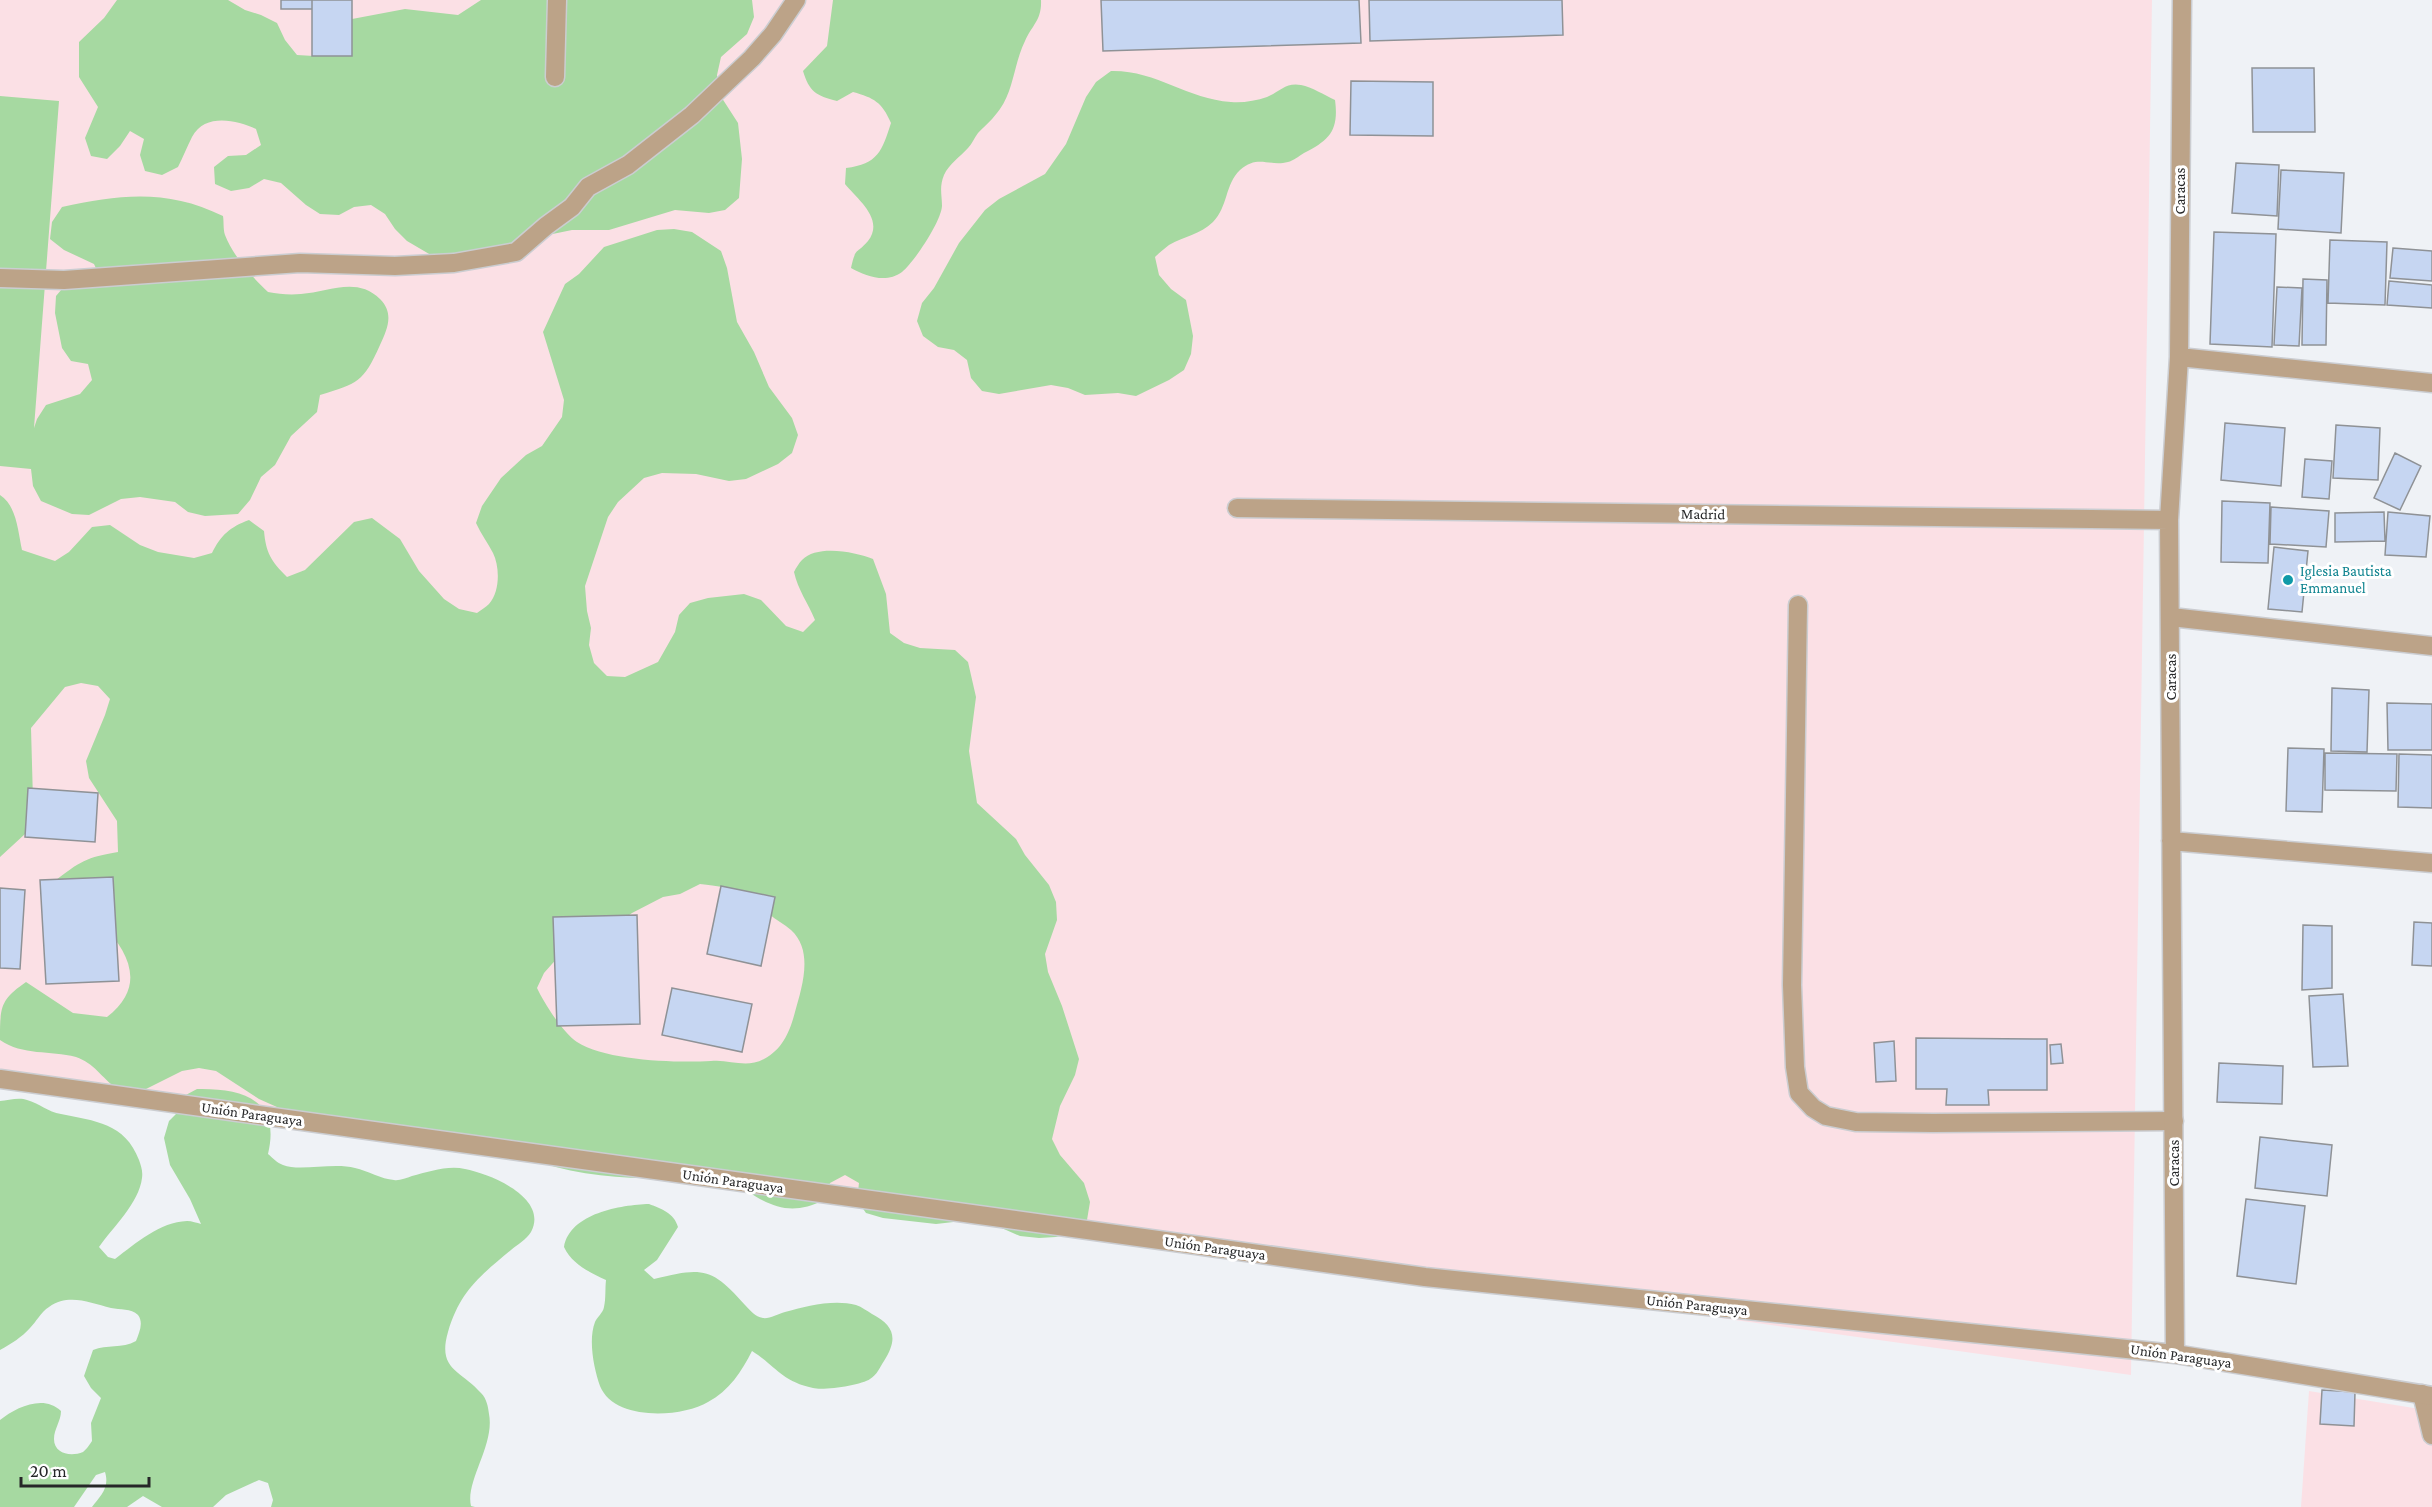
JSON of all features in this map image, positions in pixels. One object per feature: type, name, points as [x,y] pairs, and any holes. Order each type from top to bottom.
[{"type":"street","points":[[555,77],[557,0]]},
{"type":"street","points":[[0,278],[64,280],[300,263],[395,266],[453,263],[516,252],[572,207],[588,187],[628,165],[692,115],[759,50],[796,0]]},
{"type":"street","name":"Caracas","points":[[2175,1354],[2169,520],[2179,357],[2182,0]]},
{"type":"street","points":[[2179,357],[2432,383]]},
{"type":"street","name":"Madrid","points":[[1237,508],[2169,520]]},
{"type":"street","points":[[1798,604],[1792,985],[1795,1067],[1799,1094],[1813,1108],[1826,1116],[1856,1122],[1934,1124],[2174,1121]]},
{"type":"street","points":[[2171,617],[2432,646]]},
{"type":"street","points":[[2172,841],[2432,863]]},
{"type":"street","name":"Unión Paraguaya","points":[[0,1079],[1425,1277],[2175,1354],[2427,1395]]},
{"type":"street","points":[[2427,1395],[2432,1435]]},
{"type":"shaded area","points":[[0,0],[2152,0],[2131,1375],[0,1079]]},
{"type":"shaded area","points":[[2309,1391],[2432,1411],[2432,1507],[2301,1507]]},
{"type":"green space","points":[[117,0],[228,0],[245,10],[277,23],[285,40],[297,55],[314,56],[352,19],[405,9],[458,15],[481,0],[752,0],[754,17],[747,34],[721,57],[717,75],[718,92],[738,123],[742,159],[739,198],[725,210],[709,213],[675,210],[609,230],[572,230],[522,243],[436,258],[407,241],[385,214],[371,205],[354,207],[339,215],[320,214],[281,183],[264,179],[249,188],[231,191],[215,184],[214,167],[228,156],[246,155],[261,145],[256,129],[239,123],[221,121],[205,124],[192,137],[178,167],[162,175],[145,171],[140,155],[144,139],[130,131],[107,159],[91,156],[85,138],[98,107],[79,77],[79,42],[104,18]]},
{"type":"green space","points":[[833,0],[1041,0],[1038,18],[1021,49],[1005,101],[995,116],[946,171],[942,183],[940,213],[920,251],[902,272],[889,278],[876,278],[851,268],[855,253],[868,241],[873,225],[867,210],[845,184],[846,168],[865,163],[877,154],[885,141],[891,123],[881,106],[867,96],[853,92],[837,101],[819,95],[811,88],[803,71],[827,46]]},
{"type":"green space","points":[[1111,71],[1143,75],[1200,96],[1231,102],[1254,101],[1296,84],[1314,89],[1335,100],[1336,119],[1331,133],[1326,138],[1292,161],[1258,162],[1246,165],[1235,176],[1221,210],[1213,222],[1203,230],[1169,245],[1155,257],[1159,275],[1171,289],[1186,300],[1193,336],[1191,354],[1184,370],[1136,396],[1118,393],[1085,395],[1068,388],[1051,385],[999,394],[982,391],[971,378],[967,360],[954,350],[938,347],[923,336],[917,321],[922,303],[934,288],[959,243],[985,210],[999,199],[1045,174],[1066,144],[1086,97],[1096,82]]},
{"type":"green space","points":[[0,96],[59,101],[34,428],[46,405],[80,394],[92,380],[88,364],[71,361],[62,348],[55,313],[56,296],[67,283],[101,279],[94,264],[64,250],[50,239],[52,222],[62,207],[104,199],[144,196],[183,201],[203,207],[223,216],[225,235],[233,251],[249,273],[268,292],[297,294],[342,287],[362,288],[371,292],[384,304],[388,315],[387,327],[369,367],[358,380],[351,384],[320,395],[317,412],[291,436],[275,465],[261,477],[250,500],[238,514],[205,516],[188,512],[175,502],[140,497],[121,499],[89,515],[72,514],[41,501],[33,486],[31,469],[0,466]]},
{"type":"green space","points":[[674,229],[692,232],[721,251],[727,268],[737,322],[754,352],[769,387],[792,418],[798,435],[792,453],[778,464],[746,479],[729,481],[696,474],[662,473],[644,478],[618,502],[608,517],[585,586],[591,628],[589,645],[594,663],[607,676],[625,677],[658,662],[675,632],[679,615],[690,603],[708,598],[744,594],[761,600],[786,626],[803,632],[815,620],[794,572],[801,561],[809,555],[827,551],[847,552],[873,559],[886,594],[890,633],[904,643],[920,648],[955,650],[968,662],[976,697],[969,751],[977,803],[1016,839],[1025,855],[1049,885],[1056,902],[1057,920],[1045,954],[1048,972],[1079,1059],[1075,1075],[1060,1106],[1052,1139],[1060,1155],[1084,1183],[1090,1202],[1087,1220],[1074,1232],[1056,1237],[1039,1238],[1020,1236],[988,1222],[971,1220],[936,1224],[883,1218],[866,1213],[857,1200],[859,1183],[845,1175],[830,1183],[824,1200],[803,1207],[784,1208],[766,1202],[727,1180],[616,1177],[585,1173],[528,1158],[306,1120],[259,1099],[216,1071],[199,1068],[182,1071],[134,1095],[116,1088],[93,1067],[76,1057],[27,1051],[0,1040],[3,1005],[11,994],[26,982],[73,1013],[107,1017],[124,999],[130,980],[128,962],[118,943],[87,909],[55,881],[84,861],[118,852],[117,821],[89,778],[86,761],[110,699],[98,686],[81,683],[65,687],[31,728],[33,800],[25,834],[0,857],[0,495],[13,512],[22,550],[55,561],[69,552],[92,527],[110,525],[140,545],[158,552],[194,558],[212,553],[227,532],[249,520],[264,531],[270,556],[287,577],[305,570],[354,522],[372,518],[400,539],[419,571],[444,599],[459,609],[477,613],[493,599],[498,579],[495,559],[476,523],[482,506],[501,478],[526,455],[542,446],[562,417],[564,400],[543,332],[565,284],[579,274],[604,247],[657,230]],"holes":[[[700,884],[731,889],[744,895],[791,930],[798,939],[804,959],[803,981],[793,1019],[781,1045],[764,1059],[744,1064],[623,1057],[590,1048],[572,1038],[554,1017],[537,988],[544,973],[567,947],[603,934],[632,913],[663,897],[680,894]]]},
{"type":"green space","points":[[197,1089],[229,1091],[255,1101],[263,1109],[269,1121],[271,1136],[268,1154],[283,1165],[298,1168],[346,1166],[396,1180],[438,1170],[465,1169],[502,1182],[525,1198],[532,1209],[534,1220],[531,1232],[472,1285],[453,1318],[445,1345],[448,1362],[483,1395],[488,1409],[490,1426],[488,1438],[470,1496],[471,1506],[475,1507],[271,1507],[273,1500],[268,1483],[259,1480],[226,1495],[213,1507],[162,1507],[143,1496],[127,1507],[92,1507],[105,1487],[105,1472],[96,1475],[74,1507],[0,1507],[0,1420],[30,1404],[47,1403],[61,1411],[54,1435],[57,1448],[69,1454],[83,1452],[92,1441],[91,1423],[101,1398],[84,1376],[93,1350],[136,1341],[141,1325],[140,1318],[132,1311],[80,1300],[64,1301],[46,1309],[32,1326],[0,1350],[0,1101],[24,1099],[56,1113],[97,1122],[126,1138],[139,1160],[142,1178],[131,1206],[99,1247],[108,1257],[115,1259],[149,1234],[167,1225],[187,1221],[201,1224],[190,1199],[170,1165],[164,1138],[169,1121],[176,1114],[184,1096]]},
{"type":"green space","points":[[649,1204],[670,1215],[678,1227],[657,1260],[644,1270],[654,1279],[684,1273],[705,1273],[724,1283],[753,1313],[763,1318],[820,1304],[847,1303],[858,1306],[886,1323],[892,1334],[891,1346],[876,1373],[866,1381],[851,1385],[825,1389],[813,1388],[786,1377],[752,1351],[729,1386],[716,1397],[696,1407],[682,1411],[649,1413],[619,1406],[600,1386],[592,1346],[595,1322],[604,1307],[606,1280],[576,1263],[564,1247],[568,1235],[586,1219],[611,1209]]},
{"type":"building","points":[[281,0],[312,0],[312,9],[281,9]]},
{"type":"building","points":[[312,0],[352,0],[352,56],[312,56]]},
{"type":"building","points":[[1101,0],[1359,0],[1361,43],[1103,51]]},
{"type":"building","points":[[1369,0],[1562,0],[1563,35],[1370,41]]},
{"type":"building","points":[[2252,68],[2314,68],[2315,132],[2253,132]]},
{"type":"building","points":[[1351,81],[1433,82],[1433,136],[1350,135]]},
{"type":"building","points":[[2236,163],[2279,165],[2277,216],[2232,213]]},
{"type":"building","points":[[2281,170],[2344,173],[2341,233],[2278,229]]},
{"type":"building","points":[[2214,232],[2276,234],[2272,347],[2210,344]]},
{"type":"building","points":[[2330,240],[2387,242],[2385,305],[2328,303]]},
{"type":"building","points":[[2393,248],[2432,251],[2432,281],[2390,278]]},
{"type":"building","points":[[2303,279],[2327,280],[2326,345],[2302,345]]},
{"type":"building","points":[[2389,281],[2432,285],[2432,308],[2387,305]]},
{"type":"building","points":[[2277,287],[2302,288],[2299,346],[2274,345]]},
{"type":"building","points":[[2225,423],[2285,428],[2281,486],[2221,480]]},
{"type":"building","points":[[2336,425],[2380,428],[2378,480],[2333,478]]},
{"type":"building","points":[[2395,453],[2421,466],[2400,510],[2374,498]]},
{"type":"building","points":[[2305,459],[2332,461],[2329,499],[2302,497]]},
{"type":"building","points":[[2222,501],[2270,503],[2268,563],[2221,562]]},
{"type":"building","points":[[2271,507],[2329,511],[2326,547],[2270,544]]},
{"type":"building","points":[[2384,512],[2385,541],[2335,542],[2335,513]]},
{"type":"building","points":[[2388,512],[2430,516],[2426,557],[2385,555]]},
{"type":"building","name":"Iglesia Bautista Emmanuel","points":[[2274,547],[2308,551],[2302,612],[2268,609]]},
{"type":"building","points":[[2332,688],[2369,690],[2367,752],[2331,751]]},
{"type":"building","points":[[2387,703],[2432,704],[2432,750],[2388,750]]},
{"type":"building","points":[[2288,748],[2324,749],[2322,812],[2286,811]]},
{"type":"building","points":[[2325,753],[2397,754],[2396,791],[2325,790]]},
{"type":"building","points":[[2399,754],[2432,755],[2432,808],[2398,807]]},
{"type":"building","points":[[28,788],[98,793],[95,842],[25,837]]},
{"type":"building","points":[[113,877],[119,981],[46,984],[40,880]]},
{"type":"building","points":[[721,886],[775,897],[761,966],[707,954]]},
{"type":"building","points":[[0,888],[25,890],[20,969],[0,968]]},
{"type":"building","points":[[637,915],[640,1024],[557,1026],[553,917]]},
{"type":"building","points":[[2414,922],[2432,923],[2432,966],[2412,965]]},
{"type":"building","points":[[2303,925],[2332,926],[2332,988],[2302,990]]},
{"type":"building","points":[[672,988],[752,1004],[742,1052],[662,1035]]},
{"type":"building","points":[[2343,994],[2348,1066],[2313,1067],[2309,996]]},
{"type":"building","points":[[1916,1038],[2047,1039],[2047,1090],[1988,1090],[1989,1105],[1946,1105],[1947,1089],[1916,1089]]},
{"type":"building","points":[[1894,1041],[1896,1081],[1876,1082],[1874,1043]]},
{"type":"building","points":[[2061,1044],[2063,1063],[2051,1064],[2050,1045]]},
{"type":"building","points":[[2219,1063],[2283,1066],[2282,1104],[2217,1102]]},
{"type":"building","points":[[2260,1137],[2332,1145],[2327,1196],[2255,1188]]},
{"type":"building","points":[[2246,1199],[2305,1206],[2296,1284],[2237,1276]]},
{"type":"building","points":[[2322,1390],[2355,1392],[2354,1426],[2320,1424]]},
{"type":"place","name":"Iglesia Bautista Emmanuel","points":[[2288,580]]}]
